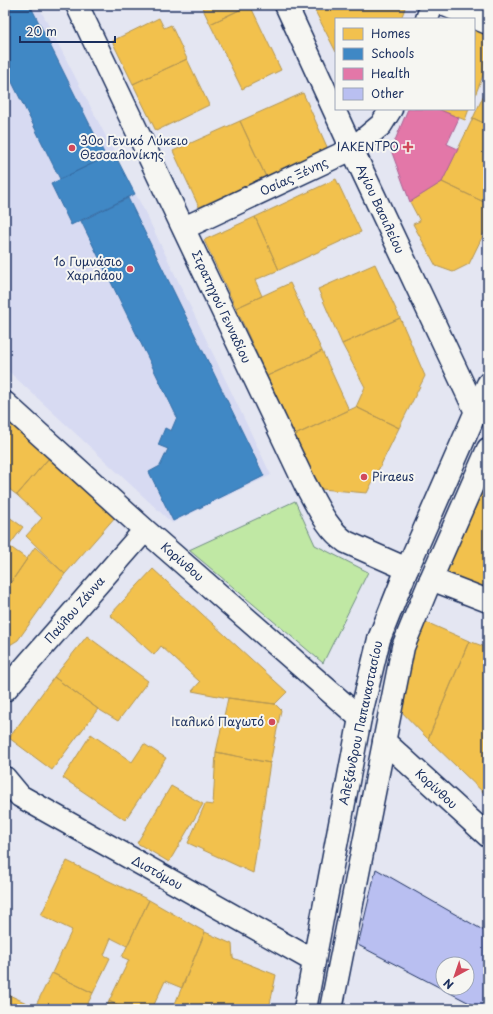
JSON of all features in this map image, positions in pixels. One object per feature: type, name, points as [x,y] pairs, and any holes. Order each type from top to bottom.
[{"type":"street","name":"Στρατηγού Γενναδίου","points":[[78,5],[305,484],[328,525],[346,542],[407,569]]},
{"type":"street","name":"Αγίου Βασιλείου","points":[[286,5],[476,412]]},
{"type":"street","points":[[426,18],[432,5]]},
{"type":"street","points":[[444,5],[488,23]]},
{"type":"street","name":"Οσίας Ξένης","points":[[184,228],[352,149],[381,124],[390,110]]},
{"type":"street","name":"Αλεξάνδρου Παπαναστασίου","points":[[305,1009],[360,718],[379,639],[407,569],[488,384]]},
{"type":"street","name":"Κορίνθου","points":[[5,404],[145,530],[360,718]]},
{"type":"street","points":[[331,1009],[403,647],[488,449]]},
{"type":"street","name":"Παύλου Ζάννα","points":[[5,690],[145,530]]},
{"type":"street","points":[[431,579],[488,601]]},
{"type":"street","name":"Κορίνθου","points":[[384,741],[488,836]]},
{"type":"street","name":"Διστόμου","points":[[5,778],[13,799],[314,961]]},
{"type":"shaded area","points":[[5,5],[38,5],[146,214],[271,475],[172,523],[5,368]]},
{"type":"green space","points":[[295,501],[315,545],[368,572],[323,663],[189,550]]},
{"type":"building: Homes","points":[[201,5],[250,5],[210,24]]},
{"type":"building: Homes","points":[[250,5],[281,70],[242,89],[210,24]]},
{"type":"building: Homes","points":[[312,5],[396,5],[405,8],[401,18],[335,18],[335,50]]},
{"type":"building: Homes","points":[[159,18],[164,28],[171,25],[187,59],[133,84],[112,41]]},
{"type":"building: Homes","points":[[475,29],[488,35],[488,63],[475,96]]},
{"type":"building: Homes","points":[[187,59],[209,105],[156,131],[133,84]]},
{"type":"building: Homes","points":[[488,86],[488,125],[473,118]]},
{"type":"building: Homes","points":[[303,93],[328,149],[266,177],[240,121]]},
{"type":"building: Homes","points":[[440,110],[469,110],[465,120]]},
{"type":"building: Homes","points":[[473,118],[488,125],[488,204],[442,182]]},
{"type":"building: Homes","points":[[240,121],[266,177],[199,207],[173,151]]},
{"type":"building: Homes","points":[[336,179],[361,232],[279,270],[255,217]]},
{"type":"building: Homes","points":[[442,182],[488,204],[488,225],[469,264],[453,272],[436,266],[413,224],[420,221],[410,202]]},
{"type":"building: Homes","points":[[255,217],[279,270],[255,280],[262,296],[236,308],[204,240]]},
{"type":"building: Homes","points":[[375,264],[400,318],[342,344],[318,289]]},
{"type":"building: Homes","points":[[290,283],[322,351],[267,376],[236,308]]},
{"type":"building: Homes","points":[[400,318],[425,376],[399,428],[356,407],[365,387],[342,344]]},
{"type":"building: Homes","points":[[322,351],[349,410],[295,435],[267,376]]},
{"type":"building: Homes","points":[[356,407],[399,428],[367,493],[321,489],[295,435]]},
{"type":"building: Homes","points":[[5,418],[49,458],[17,495],[5,486]]},
{"type":"building: Homes","points":[[49,458],[116,516],[65,574],[26,536],[42,518],[17,495]]},
{"type":"building: Homes","points":[[488,473],[488,498],[479,494]]},
{"type":"building: Homes","points":[[479,494],[488,498],[488,595],[443,578]]},
{"type":"building: Homes","points":[[5,514],[23,527],[9,546],[27,559],[5,591]]},
{"type":"building: Homes","points":[[35,547],[65,574],[18,640],[5,648],[5,591]]},
{"type":"building: Homes","points":[[153,569],[287,692],[275,704],[228,698],[192,691],[200,682],[161,646],[154,655],[110,615]]},
{"type":"building: Homes","points":[[419,619],[469,641],[428,739],[396,706]]},
{"type":"building: Homes","points":[[87,636],[148,681],[118,721],[98,709],[54,677]]},
{"type":"building: Homes","points":[[469,641],[488,648],[488,797],[428,739]]},
{"type":"building: Homes","points":[[54,677],[98,709],[52,770],[9,738]]},
{"type":"building: Homes","points":[[228,698],[275,704],[281,710],[270,763],[216,752]]},
{"type":"building: Homes","points":[[91,734],[132,762],[144,744],[166,758],[125,820],[63,778]]},
{"type":"building: Homes","points":[[216,752],[270,763],[253,873],[188,843],[205,804],[213,805]]},
{"type":"building: Homes","points":[[171,786],[203,804],[169,862],[137,843]]},
{"type":"building: Homes","points":[[67,861],[149,900],[127,946],[111,938],[104,955],[110,958],[93,993],[52,973],[72,930],[41,915]]},
{"type":"building: Homes","points":[[149,900],[205,932],[182,988],[165,981],[152,1009],[125,1009],[109,1001],[129,960],[122,957]]},
{"type":"building: Homes","points":[[205,932],[232,944],[233,958],[276,975],[269,1009],[182,1009],[174,1006]]},
{"type":"building: Homes","points":[[52,973],[93,993],[85,1009],[5,1009],[5,993],[35,1007]]},
{"type":"building: Homes","points":[[109,1001],[125,1009],[106,1009]]},
{"type":"building: Schools","points":[[5,5],[30,5],[106,157],[60,179],[5,68]]},
{"type":"building: Schools","points":[[114,153],[135,194],[71,225],[51,184]]},
{"type":"building: Schools","points":[[128,198],[264,476],[173,521],[149,472],[160,466],[168,449],[158,445],[165,428],[171,431],[177,417],[81,221]]},
{"type":"building: Health","points":[[408,110],[440,110],[459,118],[447,144],[458,149],[442,182],[410,202],[391,150]]},
{"type":"building: Other","points":[[376,869],[488,933],[488,1009],[481,1009],[456,996],[475,996],[475,956],[435,956],[435,985],[358,945]]},
{"type":"place","name":"ΙΑΚΕΝΤΡΟ","points":[[408,147]]},
{"type":"place","name":"30ο Γενικό Λύκειο Θεσσαλονίκης","points":[[72,148]]},
{"type":"place","name":"1ο Γυμνάσιο Χαριλάου","points":[[130,269]]},
{"type":"place","name":"Piraeus","points":[[364,477]]},
{"type":"place","name":"Ιταλικό Παγωτό","points":[[272,722]]}]
